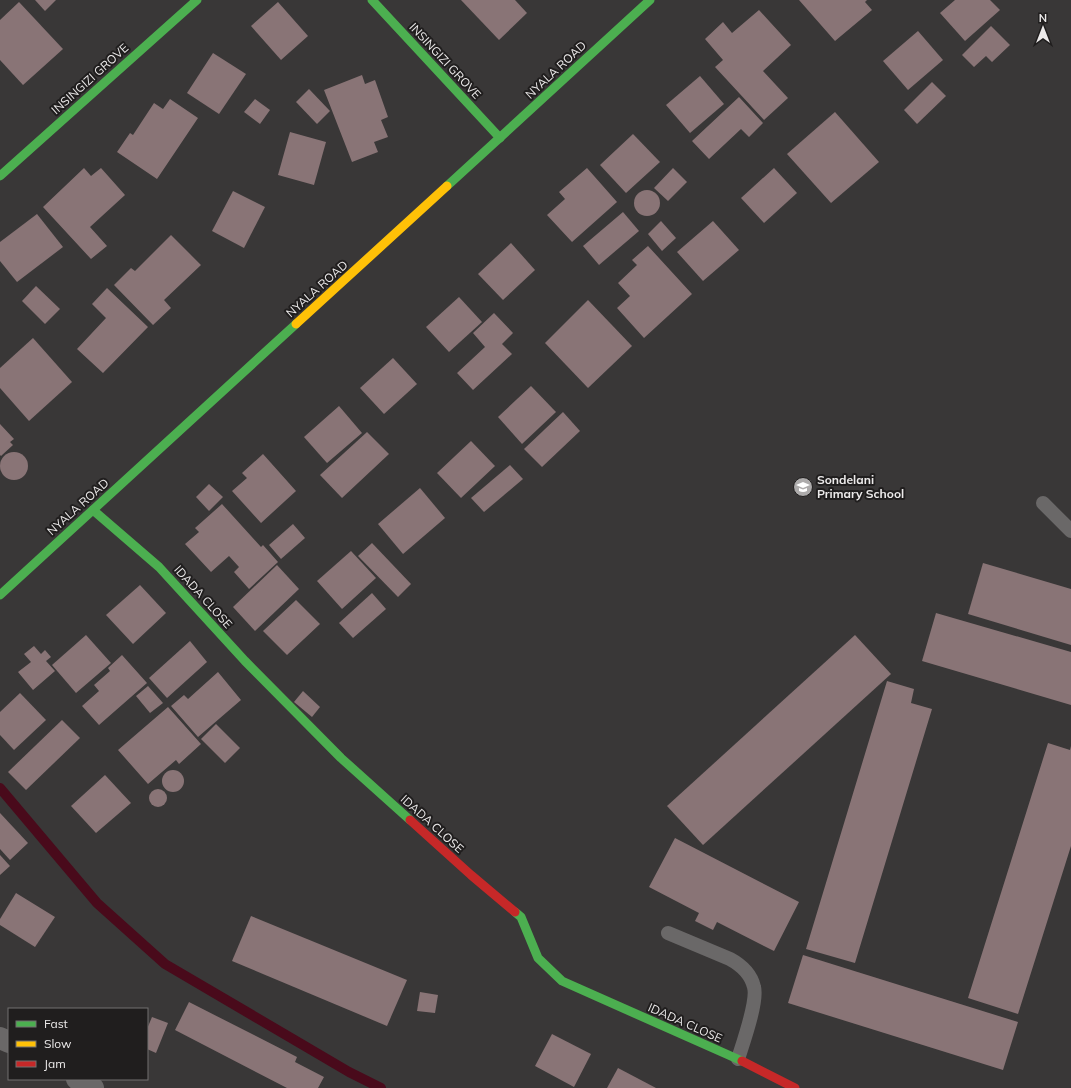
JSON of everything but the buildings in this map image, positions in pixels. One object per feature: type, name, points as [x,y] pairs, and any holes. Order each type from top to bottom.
[{"type":"street","name":"INSINGIZI GROVE","points":[[0,176],[197,0]]},
{"type":"street","name":"INSINGIZI GROVE","points":[[372,0],[500,138]]},
{"type":"street","name":"NYALA ROAD","points":[[0,595],[650,0]]},
{"type":"street","name":"IDADA CLOSE","points":[[93,510],[158,567],[245,661],[341,758],[471,875],[521,917],[538,958],[562,981],[738,1059],[795,1088]]},
{"type":"street","points":[[79,1080],[93,1088]]},
{"type":"lane","points":[[1043,503],[1071,531]]},
{"type":"lane","points":[[668,933],[738,964],[750,977],[755,988],[753,1005],[738,1059]]},
{"type":"waterway","points":[[0,788],[97,903],[165,964],[349,1072],[381,1088]]},
{"type":"traffic: fast","points":[[0,176],[197,0]]},
{"type":"traffic: fast","points":[[372,0],[500,138]]},
{"type":"traffic: fast","points":[[447,186],[650,0]]},
{"type":"traffic: fast","points":[[0,595],[296,324]]},
{"type":"traffic: fast","points":[[93,510],[159,567],[245,661],[341,758],[410,820]]},
{"type":"traffic: fast","points":[[515,912],[521,917],[538,958],[562,981],[742,1061]]},
{"type":"traffic: slow","points":[[296,324],[447,186]]},
{"type":"traffic: jam","points":[[410,820],[515,912]]},
{"type":"traffic: jam","points":[[742,1061],[795,1088]]},
{"type":"place","name":"Sondelani Primary School","points":[[803,487]]}]
